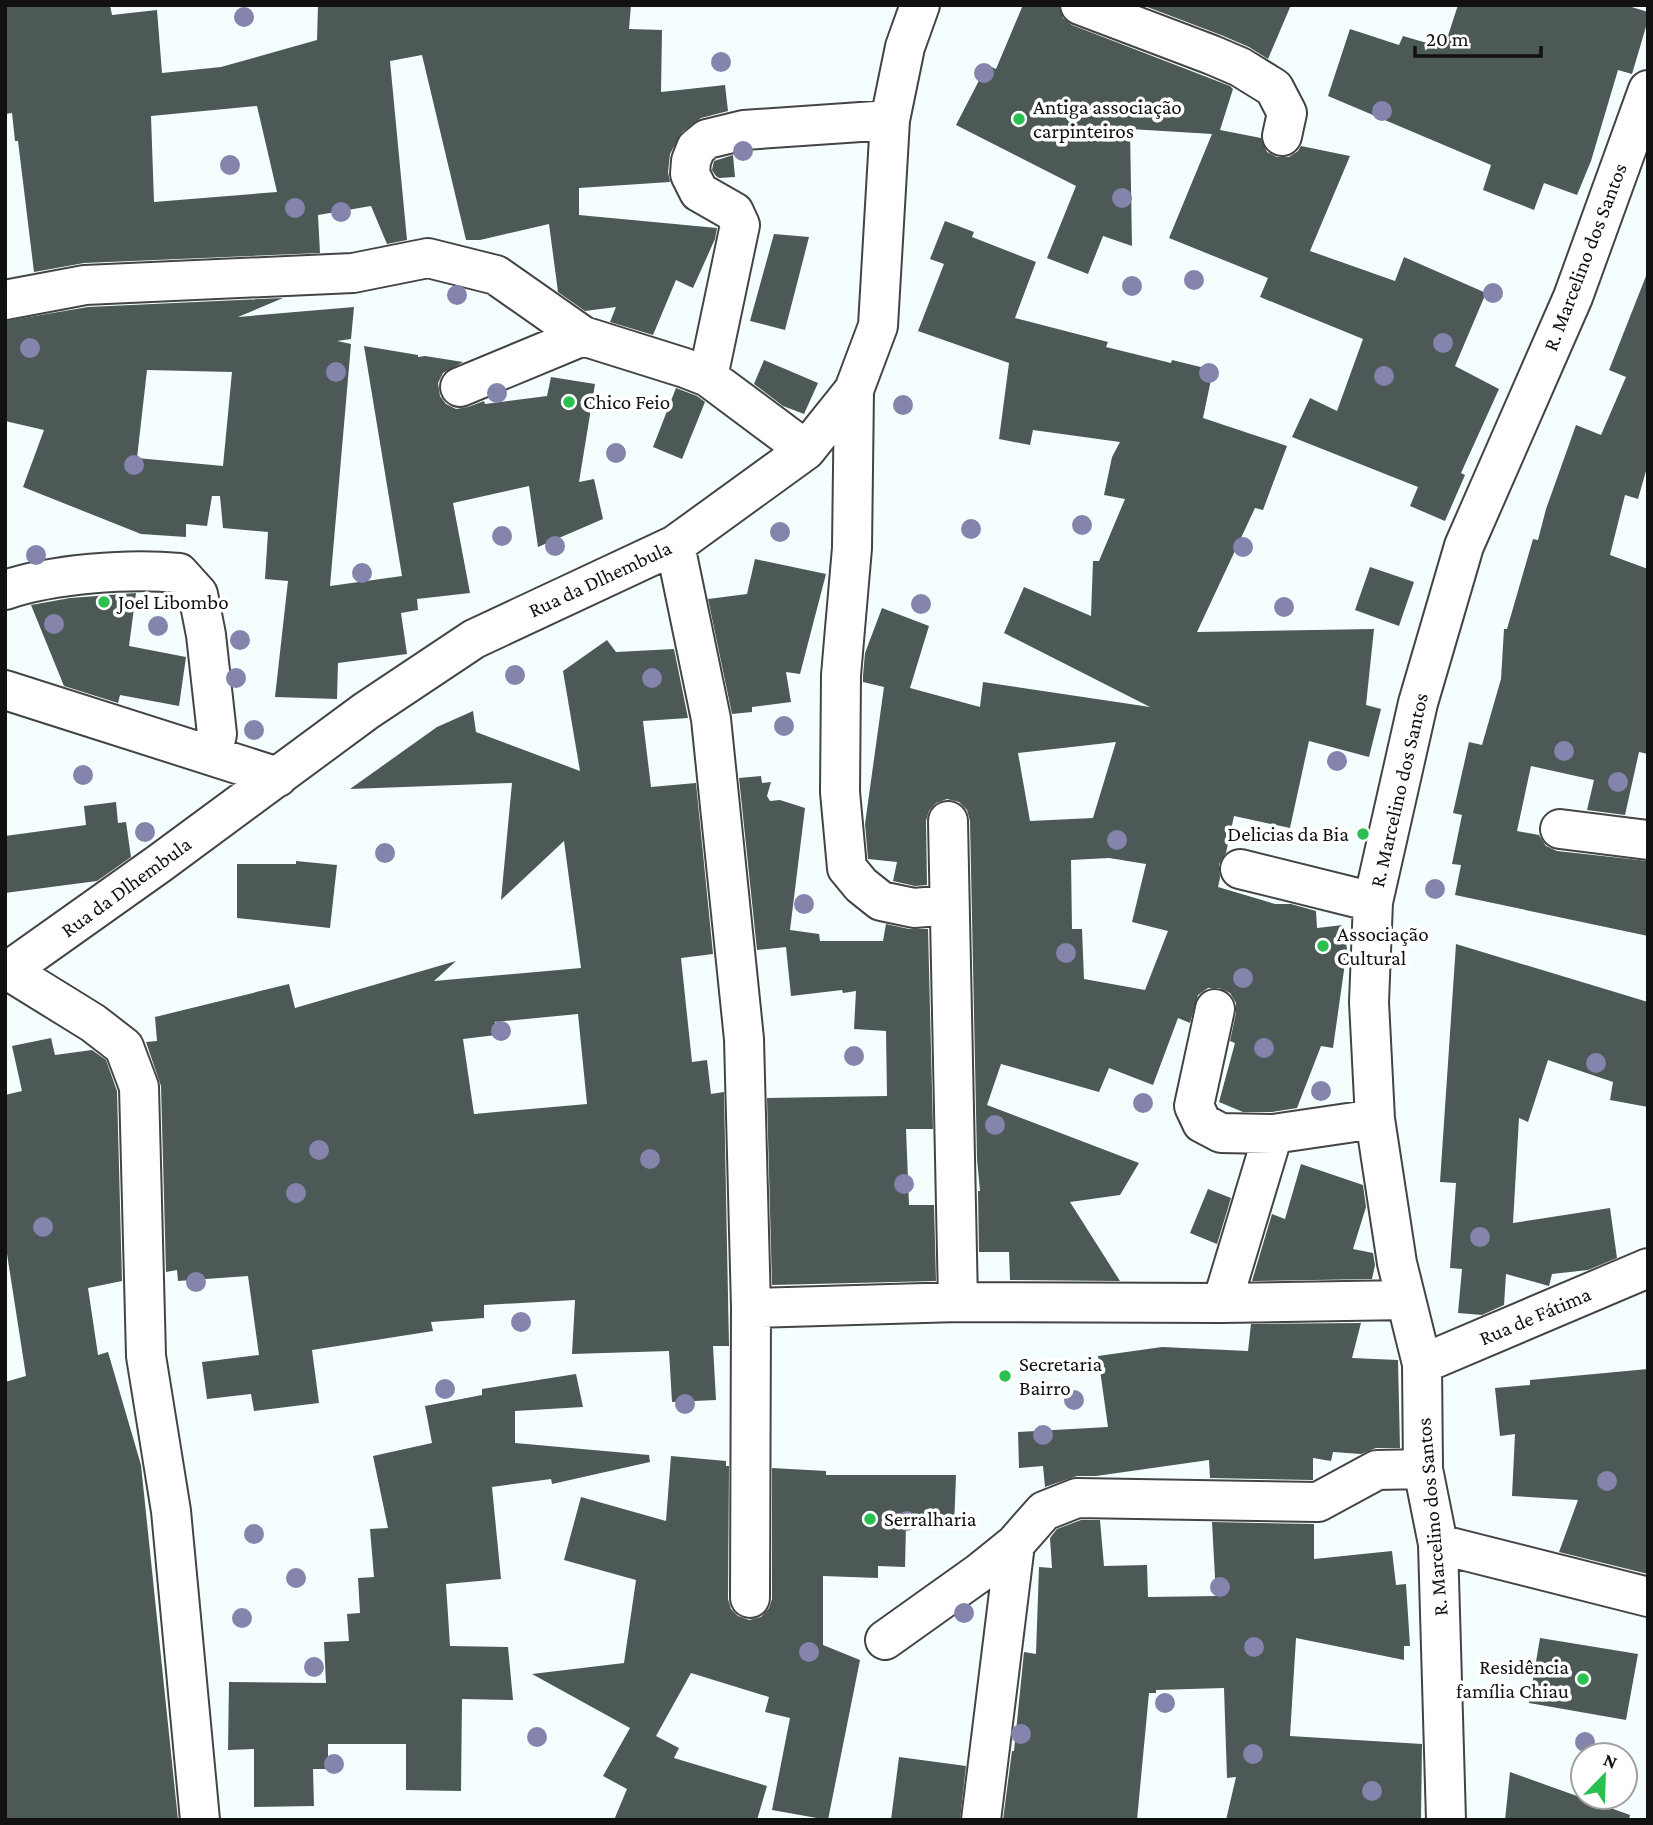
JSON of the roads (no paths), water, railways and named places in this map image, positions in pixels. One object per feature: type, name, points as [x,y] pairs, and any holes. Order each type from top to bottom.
[{"type":"street","name":"Rua da Dlhembula","points":[[7,972],[366,711],[474,639],[675,545],[806,450],[854,390],[878,326],[890,120],[905,47],[920,5]]},
{"type":"street","points":[[1080,5],[1212,55],[1240,67],[1274,88],[1287,113],[1282,136]]},
{"type":"street","name":"R. Marcelino dos Santos","points":[[1446,1820],[1438,1544],[1423,1469],[1422,1364],[1397,1263],[1375,1119],[1369,1002],[1373,901],[1418,703],[1464,546],[1573,297],[1648,90]]},
{"type":"street","points":[[708,377],[740,225],[734,212],[699,192],[690,173],[696,148],[707,139],[744,130],[890,120]]},
{"type":"street","points":[[5,300],[85,285],[353,273],[428,258],[496,275],[583,337],[708,377],[806,450]]},
{"type":"street","points":[[460,387],[583,337]]},
{"type":"street","points":[[854,390],[852,548],[841,675],[839,792],[847,869],[881,901],[914,908],[949,905]]},
{"type":"street","points":[[675,545],[711,719],[744,1039],[751,1308],[750,1598]]},
{"type":"street","points":[[5,590],[28,582],[144,570],[179,573],[198,594],[206,635],[217,734],[212,756]]},
{"type":"street","points":[[5,690],[278,777]]},
{"type":"street","points":[[948,821],[958,1302]]},
{"type":"street","points":[[1560,829],[1648,840]]},
{"type":"street","points":[[1240,869],[1373,901]]},
{"type":"street","points":[[7,972],[93,1023],[124,1047],[139,1087],[146,1356],[170,1511],[200,1820]]},
{"type":"street","points":[[1215,1009],[1194,1106],[1202,1123],[1221,1133],[1273,1134],[1375,1119]]},
{"type":"street","points":[[1222,1303],[1273,1134]]},
{"type":"street","name":"Rua de Fátima","points":[[1422,1364],[1648,1268]]},
{"type":"street","points":[[751,1308],[958,1302],[1222,1303],[1406,1300]]},
{"type":"street","points":[[886,1640],[1015,1544],[1044,1511],[1077,1498],[1318,1502],[1377,1471],[1423,1469]]},
{"type":"street","points":[[981,1820],[1015,1544]]},
{"type":"street","points":[[1438,1544],[1648,1597]]},
{"type":"place","name":"Antiga associação carpinteiros","points":[[1019,119]]},
{"type":"place","name":"Chico Feio","points":[[569,402]]},
{"type":"place","name":"Joel Libombo","points":[[104,602]]},
{"type":"place","name":"Delicias da Bia","points":[[1363,834]]},
{"type":"place","name":"Associação Cultural","points":[[1323,946]]},
{"type":"place","name":"Secretaria Bairro","points":[[1005,1376]]},
{"type":"place","name":"Serralharia","points":[[870,1519]]},
{"type":"place","name":"Residência família Chiau","points":[[1583,1679]]}]
